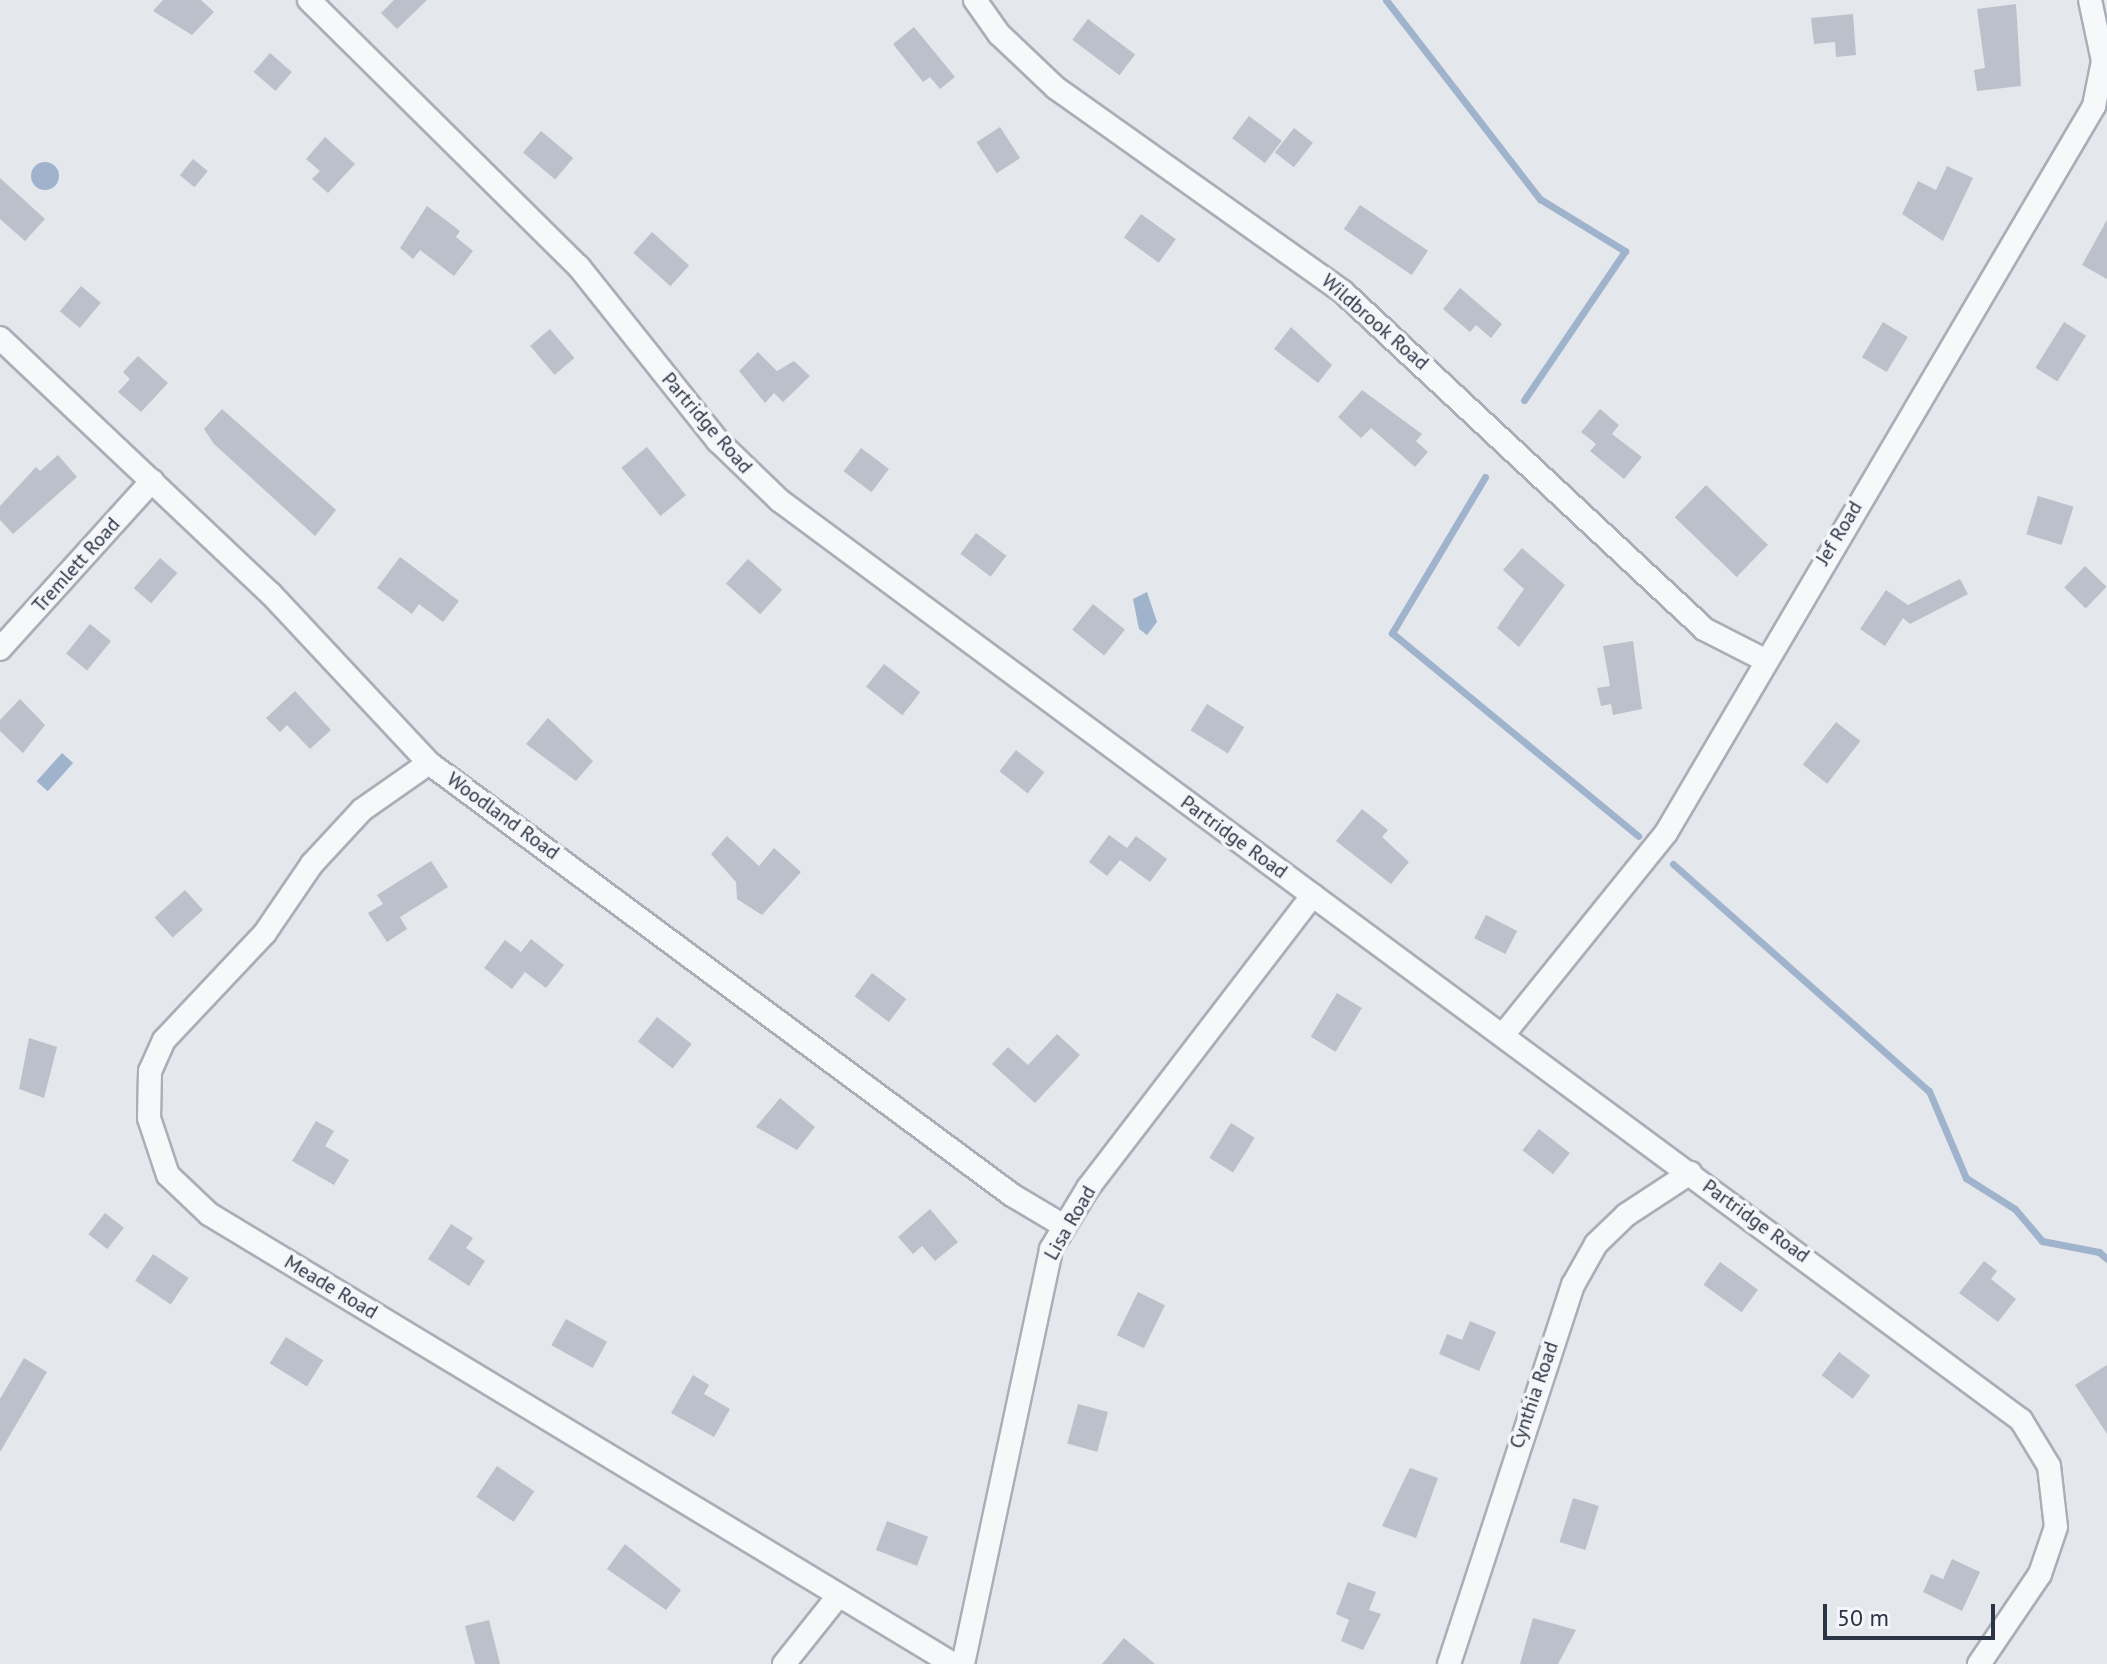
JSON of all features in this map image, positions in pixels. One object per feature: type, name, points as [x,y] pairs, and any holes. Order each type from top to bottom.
[{"type":"street","name":"Partridge Road","points":[[309,0],[579,267],[747,472],[848,553],[1995,1397],[2033,1434],[2054,1483],[2053,1542],[2032,1587],[1979,1664]]},
{"type":"street","name":"Wildbrook Road","points":[[975,0],[999,34],[1056,88],[1343,292],[1704,629],[1763,659]]},
{"type":"street","name":"Jef Road","points":[[1503,1035],[1636,876],[2094,106],[2103,61],[2090,0]]},
{"type":"street","name":"Woodland Road","points":[[0,338],[271,594],[429,763],[1005,1190],[1064,1226]]},
{"type":"street","name":"Tremlett Road","points":[[0,649],[152,481]]},
{"type":"street","name":"Meade Road","points":[[429,763],[362,810],[312,864],[265,933],[164,1040],[148,1084],[158,1156],[181,1191],[209,1214],[953,1664]]},
{"type":"street","name":"Lisa Road","points":[[963,1664],[1042,1275],[1064,1226],[1313,895]]},
{"type":"street","name":"Cynthia Road","points":[[1449,1664],[1573,1285],[1596,1244],[1626,1215],[1690,1173]]},
{"type":"street","points":[[784,1664],[839,1595]]},
{"type":"water","points":[[45,162],[55,166],[59,176],[55,186],[45,190],[35,186],[31,176],[35,166]]},
{"type":"water","points":[[1147,592],[1157,622],[1147,635],[1139,629],[1133,599]]},
{"type":"water","points":[[62,753],[73,763],[48,791],[37,781]]},
{"type":"building","points":[[163,0],[201,0],[214,12],[192,35],[153,11]]},
{"type":"building","points":[[394,0],[427,0],[397,29],[381,13]]},
{"type":"building","points":[[2016,4],[2021,86],[1977,91],[1974,70],[1985,68],[1977,9]]},
{"type":"building","points":[[1853,14],[1856,55],[1836,57],[1835,42],[1814,44],[1811,18]]},
{"type":"building","points":[[1088,19],[1135,55],[1119,75],[1072,40]]},
{"type":"building","points":[[914,27],[955,77],[940,89],[930,77],[923,82],[893,44]]},
{"type":"building","points":[[270,53],[292,72],[275,91],[254,72]]},
{"type":"building","points":[[1249,116],[1282,141],[1265,163],[1232,138]]},
{"type":"building","points":[[1000,127],[1020,158],[997,173],[977,142]]},
{"type":"building","points":[[1294,128],[1313,143],[1294,167],[1275,152]]},
{"type":"building","points":[[541,131],[573,158],[555,179],[523,152]]},
{"type":"building","points":[[325,137],[355,164],[328,193],[312,179],[320,171],[306,159]]},
{"type":"building","points":[[193,159],[208,171],[195,187],[180,175]]},
{"type":"building","points":[[1947,166],[1973,178],[1943,241],[1902,214],[1918,181],[1936,190]]},
{"type":"building","points":[[0,178],[45,219],[25,241],[0,219]]},
{"type":"building","points":[[1360,205],[1428,251],[1412,275],[1344,229]]},
{"type":"building","points":[[427,206],[460,231],[456,237],[473,251],[454,276],[420,250],[413,259],[400,248]]},
{"type":"building","points":[[1141,214],[1176,239],[1159,263],[1124,237]]},
{"type":"building","points":[[2107,220],[2107,279],[2082,265]]},
{"type":"building","points":[[652,232],[689,265],[670,286],[633,253]]},
{"type":"building","points":[[81,286],[101,303],[80,328],[60,311]]},
{"type":"building","points":[[1460,288],[1502,324],[1491,338],[1476,325],[1470,332],[1443,309]]},
{"type":"building","points":[[1883,322],[1908,337],[1887,372],[1862,357]]},
{"type":"building","points":[[2064,322],[2086,336],[2057,382],[2035,368]]},
{"type":"building","points":[[1291,327],[1332,365],[1318,383],[1274,349]]},
{"type":"building","points":[[550,329],[574,358],[555,375],[530,346]]},
{"type":"building","points":[[758,352],[777,371],[794,361],[810,376],[783,402],[774,393],[765,403],[739,371]]},
{"type":"building","points":[[138,356],[168,383],[141,412],[118,392],[130,379],[123,372]]},
{"type":"building","points":[[1362,390],[1422,434],[1416,441],[1428,452],[1415,467],[1371,428],[1361,438],[1338,417]]},
{"type":"building","points":[[222,409],[336,510],[315,536],[214,444],[204,429]]},
{"type":"building","points":[[1600,409],[1619,425],[1612,434],[1642,457],[1624,479],[1590,451],[1596,444],[1581,432]]},
{"type":"building","points":[[647,447],[686,495],[660,516],[621,468]]},
{"type":"building","points":[[861,448],[889,469],[871,492],[844,471]]},
{"type":"building","points":[[58,455],[77,477],[13,534],[0,520],[0,506],[36,467],[40,471]]},
{"type":"building","points":[[1706,485],[1768,545],[1737,577],[1675,517]]},
{"type":"building","points":[[2038,496],[2073,507],[2062,545],[2026,534]]},
{"type":"building","points":[[976,533],[1006,556],[991,577],[960,554]]},
{"type":"building","points":[[1522,548],[1565,585],[1519,647],[1497,628],[1524,589],[1503,570]]},
{"type":"building","points":[[400,557],[459,601],[443,622],[419,604],[412,614],[377,588]]},
{"type":"building","points":[[160,558],[177,573],[151,603],[134,588]]},
{"type":"building","points":[[748,559],[782,590],[760,614],[726,584]]},
{"type":"building","points":[[2085,566],[2107,587],[2086,608],[2064,588]]},
{"type":"building","points":[[1960,579],[1968,594],[1910,624],[1903,618],[1885,646],[1860,629],[1886,590],[1908,605]]},
{"type":"building","points":[[1093,604],[1125,630],[1104,655],[1072,630]]},
{"type":"building","points":[[90,624],[111,641],[87,671],[66,654]]},
{"type":"building","points":[[1633,641],[1642,709],[1613,715],[1611,704],[1601,706],[1597,688],[1610,686],[1603,646]]},
{"type":"building","points":[[884,664],[920,692],[902,715],[866,687]]},
{"type":"building","points":[[295,691],[331,730],[310,749],[287,725],[280,732],[266,718]]},
{"type":"building","points":[[20,699],[45,725],[23,753],[0,731],[0,720]]},
{"type":"building","points":[[1207,704],[1244,727],[1228,754],[1191,730]]},
{"type":"building","points":[[548,718],[593,761],[576,781],[526,744]]},
{"type":"building","points":[[1836,722],[1860,741],[1827,784],[1803,765]]},
{"type":"building","points":[[1016,750],[1044,772],[1028,793],[999,771]]},
{"type":"building","points":[[1362,809],[1388,830],[1382,837],[1409,862],[1391,884],[1336,841]]},
{"type":"building","points":[[1109,835],[1127,848],[1136,836],[1167,859],[1150,882],[1120,860],[1107,876],[1089,862]]},
{"type":"building","points":[[727,836],[759,866],[774,848],[801,872],[762,915],[737,899],[736,882],[711,854]]},
{"type":"building","points":[[431,861],[448,887],[400,917],[407,929],[387,942],[368,913],[383,904],[377,895]]},
{"type":"building","points":[[185,890],[203,910],[173,937],[155,917]]},
{"type":"building","points":[[1486,915],[1517,931],[1505,954],[1474,938]]},
{"type":"building","points":[[531,939],[564,965],[546,988],[525,972],[512,989],[484,968],[505,940],[521,952]]},
{"type":"building","points":[[872,973],[906,999],[889,1022],[855,996]]},
{"type":"building","points":[[1337,993],[1362,1008],[1336,1052],[1311,1037]]},
{"type":"building","points":[[657,1017],[692,1044],[673,1069],[638,1041]]},
{"type":"building","points":[[1057,1034],[1080,1055],[1035,1103],[992,1064],[1008,1047],[1028,1065]]},
{"type":"building","points":[[29,1038],[57,1047],[44,1098],[19,1089]]},
{"type":"building","points":[[780,1098],[815,1127],[797,1150],[756,1127]]},
{"type":"building","points":[[316,1121],[334,1131],[325,1146],[349,1160],[334,1185],[292,1161]]},
{"type":"building","points":[[1231,1123],[1255,1138],[1233,1173],[1209,1158]]},
{"type":"building","points":[[1539,1129],[1570,1153],[1553,1174],[1522,1150]]},
{"type":"building","points":[[930,1209],[958,1242],[935,1261],[922,1246],[913,1254],[898,1237]]},
{"type":"building","points":[[105,1213],[124,1228],[107,1249],[88,1234]]},
{"type":"building","points":[[451,1224],[473,1238],[466,1248],[485,1261],[469,1286],[428,1259]]},
{"type":"building","points":[[153,1254],[189,1278],[171,1305],[135,1281]]},
{"type":"building","points":[[1984,1261],[1997,1271],[1991,1279],[2016,1299],[1998,1322],[1959,1293]]},
{"type":"building","points":[[1720,1262],[1758,1290],[1742,1312],[1704,1285]]},
{"type":"building","points":[[1138,1292],[1165,1305],[1144,1348],[1117,1335]]},
{"type":"building","points":[[566,1319],[607,1342],[593,1368],[551,1345]]},
{"type":"building","points":[[1470,1321],[1496,1332],[1479,1371],[1439,1354],[1447,1334],[1462,1340]]},
{"type":"building","points":[[286,1337],[323,1360],[307,1387],[270,1363]]},
{"type":"building","points":[[1839,1352],[1870,1375],[1853,1399],[1822,1375]]},
{"type":"building","points":[[24,1358],[47,1372],[0,1452],[0,1399]]},
{"type":"building","points":[[2107,1365],[2107,1434],[2075,1385]]},
{"type":"building","points":[[693,1375],[709,1385],[704,1394],[730,1409],[714,1437],[671,1413]]},
{"type":"building","points":[[1078,1404],[1108,1412],[1097,1452],[1067,1444]]},
{"type":"building","points":[[497,1466],[534,1491],[514,1522],[476,1497]]},
{"type":"building","points":[[1410,1468],[1438,1478],[1416,1538],[1382,1526]]},
{"type":"building","points":[[1573,1498],[1599,1506],[1585,1550],[1560,1542]]},
{"type":"building","points":[[887,1521],[928,1537],[917,1566],[876,1550]]},
{"type":"building","points":[[625,1544],[681,1590],[666,1610],[607,1569]]},
{"type":"building","points":[[1952,1559],[1980,1572],[1962,1611],[1923,1592],[1931,1574],[1943,1579]]},
{"type":"building","points":[[1348,1582],[1376,1592],[1369,1610],[1381,1614],[1363,1650],[1341,1641],[1349,1620],[1336,1614]]},
{"type":"building","points":[[1533,1618],[1576,1630],[1558,1664],[1520,1664]]},
{"type":"building","points":[[489,1620],[500,1664],[475,1664],[465,1626]]},
{"type":"building","points":[[1124,1638],[1155,1664],[1102,1664]]},
{"type":"waterway","points":[[1386,0],[1540,199],[1625,251],[1524,400]]},
{"type":"waterway","points":[[1485,477],[1392,633],[1638,836]]},
{"type":"waterway","points":[[1673,864],[1929,1091],[1966,1178],[2015,1209],[2042,1241],[2099,1252],[2107,1259]]}]
